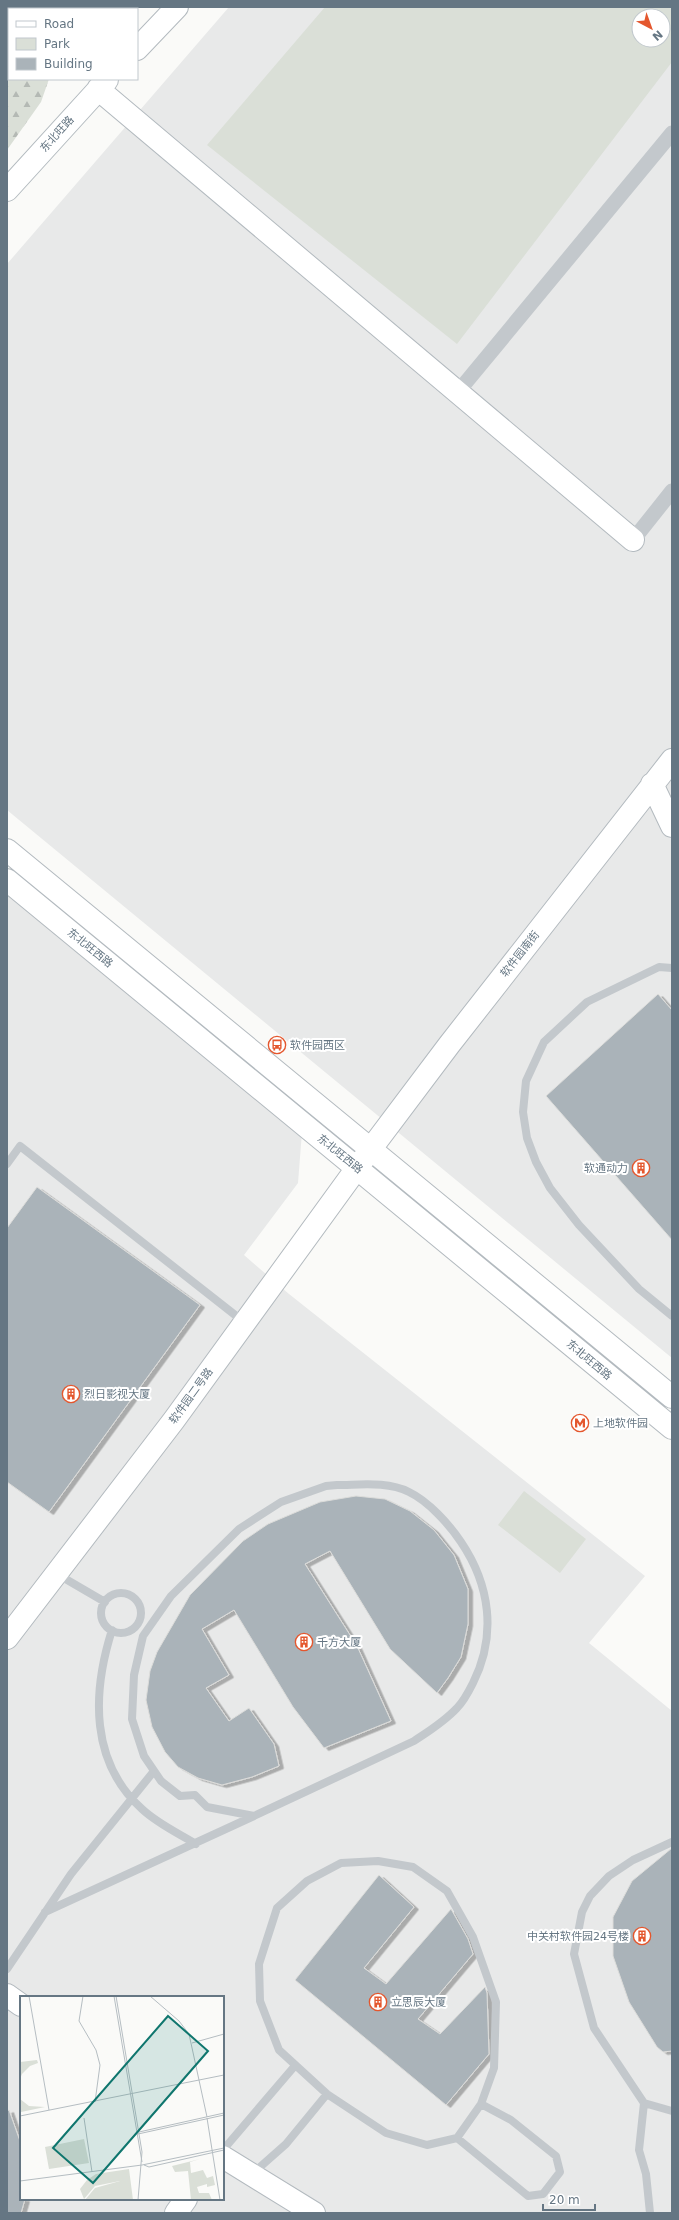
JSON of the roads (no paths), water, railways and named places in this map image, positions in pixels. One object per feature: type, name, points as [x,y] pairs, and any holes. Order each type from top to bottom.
[{"type":"street","points":[[138,48],[177,7]]},
{"type":"street","points":[[103,84],[457,393],[633,540],[672,490]]},
{"type":"street","name":"东北旺路","points":[[7,190],[103,84]]},
{"type":"street","points":[[457,393],[671,136]]},
{"type":"street","name":"软件园南街","points":[[370,1150],[672,760]]},
{"type":"street","points":[[652,784],[672,826]]},
{"type":"street","name":"东北旺西路","points":[[7,850],[672,1397]]},
{"type":"street","name":"东北旺西路","points":[[7,880],[672,1428]]},
{"type":"street","name":"软件园二号路","points":[[7,1638],[174,1420],[370,1150]]},
{"type":"street","points":[[7,1995],[20,2004]]},
{"type":"street","points":[[224,2158],[314,2213]]},
{"type":"street","points":[[176,2213],[185,2200]]},
{"type":"lane","points":[[672,968],[659,967],[587,1002],[544,1042],[526,1081],[523,1112],[527,1138],[536,1162],[550,1188],[579,1225],[639,1288],[672,1316]]},
{"type":"lane","points":[[7,1164],[20,1146],[245,1323]]},
{"type":"lane","points":[[44,1912],[196,1844],[414,1741],[436,1727],[459,1707],[478,1674],[488,1637],[487,1605],[484,1589],[467,1552],[441,1517],[409,1492],[390,1486],[326,1486],[281,1502],[239,1529],[171,1596],[143,1636],[134,1675],[132,1719],[144,1756],[161,1781],[180,1796],[195,1795],[207,1807],[254,1816]]},
{"type":"lane","points":[[56,1573],[104,1602]]},
{"type":"lane","points":[[115,1594],[129,1594],[134,1598],[141,1610],[138,1623],[129,1631],[123,1633],[112,1630],[106,1626],[101,1615],[104,1602],[115,1594]]},
{"type":"lane","points":[[138,1623],[149,1628]]},
{"type":"lane","points":[[112,1630],[105,1650],[99,1685],[102,1740],[111,1766],[131,1798],[158,1821],[196,1844]]},
{"type":"lane","points":[[7,1969],[71,1874],[154,1771]]},
{"type":"lane","points":[[650,2213],[646,2174],[639,2150],[644,2103],[594,2028],[574,1954],[582,1912],[590,1896],[610,1876],[634,1860],[672,1842]]},
{"type":"lane","points":[[378,1861],[412,1867],[447,1891],[473,1937],[496,2002],[494,2068],[481,2104],[457,2138],[426,2145],[386,2133],[327,2094],[279,2050],[260,2001],[259,1964],[277,1908],[307,1881],[341,1863],[378,1861]]},
{"type":"lane","points":[[224,2149],[293,2068]]},
{"type":"lane","points":[[251,2174],[286,2144],[327,2094]]},
{"type":"lane","points":[[644,2103],[672,2111]]},
{"type":"lane","points":[[457,2138],[528,2196],[544,2194],[560,2172],[556,2156],[511,2120],[481,2104]]},
{"type":"place","name":"软件园西区","points":[[277,1045]]},
{"type":"place","name":"软通动力","points":[[641,1168]]},
{"type":"place","name":"烈日影视大厦","points":[[71,1394]]},
{"type":"place","name":"上地软件园","points":[[580,1423]]},
{"type":"place","name":"千方大厦","points":[[304,1642]]},
{"type":"place","name":"中关村软件园24号楼","points":[[642,1936]]},
{"type":"place","name":"立思辰大厦","points":[[378,2002]]}]
